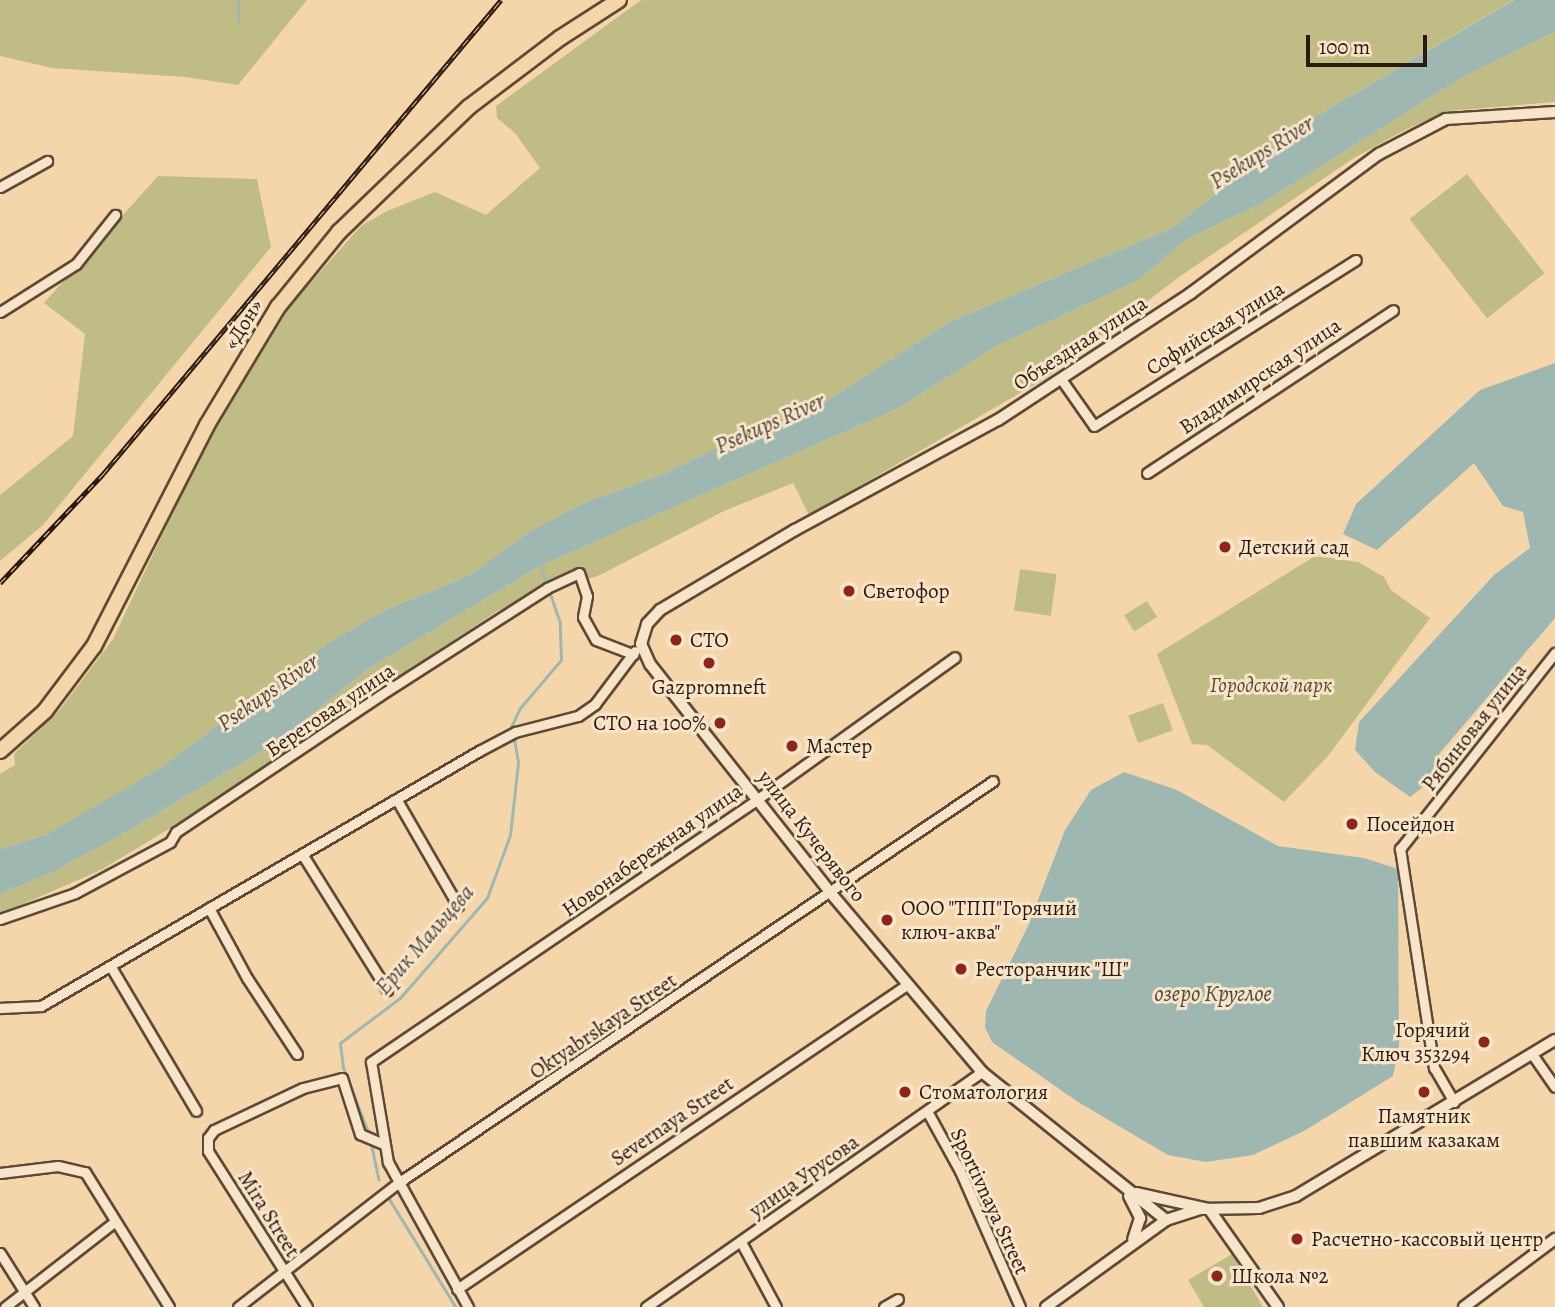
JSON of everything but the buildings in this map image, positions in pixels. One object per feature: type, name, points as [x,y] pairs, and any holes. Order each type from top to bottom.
[{"type":"highway","name":"«Дон»","points":[[0,751],[45,710],[94,646],[206,425],[278,307],[339,232],[469,107],[551,44],[619,0]]},
{"type":"street","name":"Объездная улица","points":[[641,644],[647,624],[660,610],[795,530],[998,420],[1191,293],[1379,154],[1446,119],[1555,112]]},
{"type":"street","points":[[0,187],[47,161]]},
{"type":"street","points":[[0,312],[76,264],[115,215]]},
{"type":"street","name":"Софийская улица","points":[[1061,379],[1094,426],[1356,260]]},
{"type":"street","name":"Владимирская улица","points":[[1147,473],[1393,310]]},
{"type":"street","name":"Береговая улица","points":[[0,919],[75,893],[170,842],[176,832],[379,696],[547,588],[579,573],[587,596],[583,617],[596,640],[633,654]]},
{"type":"street","points":[[0,1008],[41,1006],[209,908],[304,857],[515,732],[578,716],[595,704],[641,644]]},
{"type":"street","name":"улица Кучерявого","points":[[641,644],[650,664],[759,798],[830,892],[982,1073],[1166,1220]]},
{"type":"street","name":"Рябиновая улица","points":[[1454,1102],[1434,1068],[1400,849],[1555,653]]},
{"type":"street","name":"Новонабережная улица","points":[[383,1144],[370,1070],[371,1062],[759,798],[955,657]]},
{"type":"street","name":"Oktyabrskaya Street","points":[[238,1307],[398,1183],[993,782]]},
{"type":"street","points":[[398,802],[458,906]]},
{"type":"street","points":[[304,857],[387,990]]},
{"type":"street","points":[[209,908],[247,978],[297,1054]]},
{"type":"street","points":[[111,967],[196,1111]]},
{"type":"street","name":"Severnaya Street","points":[[457,1289],[908,984]]},
{"type":"street","points":[[1046,1307],[1131,1242],[1166,1220],[1209,1209],[1241,1210],[1283,1201],[1555,1040]]},
{"type":"street","points":[[1532,1054],[1555,1087]]},
{"type":"street","name":"улица Урусова","points":[[646,1307],[982,1073]]},
{"type":"street","name":"Mira Street","points":[[307,1307],[208,1151],[208,1138],[214,1130],[303,1088],[342,1078],[360,1133],[383,1144]]},
{"type":"street","name":"Sportivnaya Street","points":[[927,1111],[960,1171],[1020,1307]]},
{"type":"street","points":[[383,1144],[398,1183],[468,1307]]},
{"type":"street","points":[[0,1173],[58,1166],[85,1172],[169,1307]]},
{"type":"street","name":"улица Кучерявого","points":[[1119,1183],[1139,1214],[1140,1226],[1131,1242]]},
{"type":"street","name":"улица Кучерявого","points":[[1130,1191],[1209,1209]]},
{"type":"street","points":[[1209,1209],[1278,1307]]},
{"type":"street","points":[[5,1307],[114,1222]]},
{"type":"street","points":[[1464,1307],[1555,1239]]},
{"type":"street","points":[[741,1242],[776,1307]]},
{"type":"street","points":[[0,1253],[34,1307]]},
{"type":"street","points":[[884,1307],[898,1299]]},
{"type":"green space","points":[[0,0],[307,0],[238,85],[185,77],[52,68],[0,56]]},
{"type":"green space","points":[[641,0],[1513,0],[1315,117],[1172,228],[949,322],[798,420],[743,435],[664,474],[583,503],[529,532],[470,575],[385,610],[330,642],[159,769],[93,810],[48,834],[0,849],[0,774],[15,765],[14,754],[61,708],[113,639],[203,448],[288,308],[361,226],[387,211],[435,192],[486,215],[540,168],[515,133],[497,118],[496,106]]},
{"type":"green space","points":[[1555,32],[1555,102],[1447,111],[1405,130],[1354,158],[1179,277],[1046,378],[809,515],[793,483],[724,511],[600,575],[499,610],[182,821],[101,870],[0,914],[0,894],[53,872],[128,831],[277,742],[368,669],[540,566],[899,408],[996,346],[1137,281],[1186,240],[1264,202],[1461,78]]},
{"type":"green space","points":[[1467,174],[1545,273],[1487,318],[1409,219]]},
{"type":"green space","points":[[158,176],[257,179],[271,247],[43,525],[0,561],[0,495],[73,436],[85,334],[44,303]]},
{"type":"green space","name":"Городской парк","points":[[1315,556],[1358,562],[1384,577],[1391,590],[1430,618],[1328,756],[1284,802],[1207,745],[1192,744],[1157,654]]},
{"type":"green space","points":[[1020,569],[1057,574],[1051,616],[1014,611]]},
{"type":"green space","points":[[1147,601],[1157,617],[1134,631],[1124,615]]},
{"type":"green space","points":[[1163,703],[1173,730],[1138,743],[1128,716]]},
{"type":"green space","points":[[1232,1254],[1263,1307],[1204,1307],[1188,1280]]},
{"type":"water","name":"Psekups River","points":[[1514,0],[1555,0],[1555,32],[1461,78],[1264,202],[1186,240],[1137,281],[996,346],[899,408],[540,566],[368,669],[277,742],[128,831],[53,872],[0,894],[0,849],[48,834],[159,769],[330,642],[385,610],[470,575],[529,532],[583,503],[664,474],[743,435],[798,420],[949,322],[1172,228],[1315,117]]},
{"type":"water","points":[[1555,363],[1555,618],[1439,754],[1428,783],[1410,797],[1375,772],[1355,750],[1359,722],[1494,575],[1530,548],[1523,512],[1503,506],[1474,463],[1377,550],[1343,534],[1356,504],[1480,390]]},
{"type":"water","name":"озеро Круглое","points":[[1124,772],[1177,790],[1278,846],[1364,858],[1398,869],[1399,1045],[1393,1076],[1304,1131],[1253,1155],[1206,1162],[1168,1155],[1078,1102],[992,1042],[985,1027],[986,1011],[1028,926],[1065,830],[1091,790]]},
{"type":"waterway","points":[[238,0],[238,21]]},
{"type":"waterway","name":"Ерик Мальцева","points":[[511,727],[520,708],[561,660],[560,623],[540,565]]},
{"type":"waterway","name":"Ерик Мальцева","points":[[369,1135],[343,1068],[340,1043],[400,998],[487,898],[510,835],[518,762],[514,739]]},
{"type":"waterway","name":"Ерик Мальцева","points":[[371,1142],[379,1179]]},
{"type":"waterway","name":"Ерик Мальцева","points":[[387,1195],[456,1307]]},
{"type":"railway","points":[[0,583],[103,474],[501,0]]},
{"type":"place","name":"Детский сад","points":[[1225,547]]},
{"type":"place","name":"Светофор","points":[[849,591]]},
{"type":"place","name":"СТО","points":[[676,640]]},
{"type":"place","name":"Gazpromneft","points":[[709,663]]},
{"type":"place","name":"СТО на 100%","points":[[720,723]]},
{"type":"place","name":"Мастер","points":[[792,746]]},
{"type":"place","name":"Посейдон","points":[[1352,824]]},
{"type":"place","name":"ООО \"ТПП\"Горячий ключ-аква\"","points":[[887,920]]},
{"type":"place","name":"Ресторанчик \"Ш\"","points":[[961,969]]},
{"type":"place","name":"Горячий Ключ 353294","points":[[1484,1042]]},
{"type":"place","name":"Стоматология","points":[[905,1092]]},
{"type":"place","name":"Памятник павшим казакам","points":[[1424,1092]]},
{"type":"place","name":"Расчетно-кассовый центр","points":[[1297,1239]]},
{"type":"place","name":"Школа №2","points":[[1217,1276]]}]
